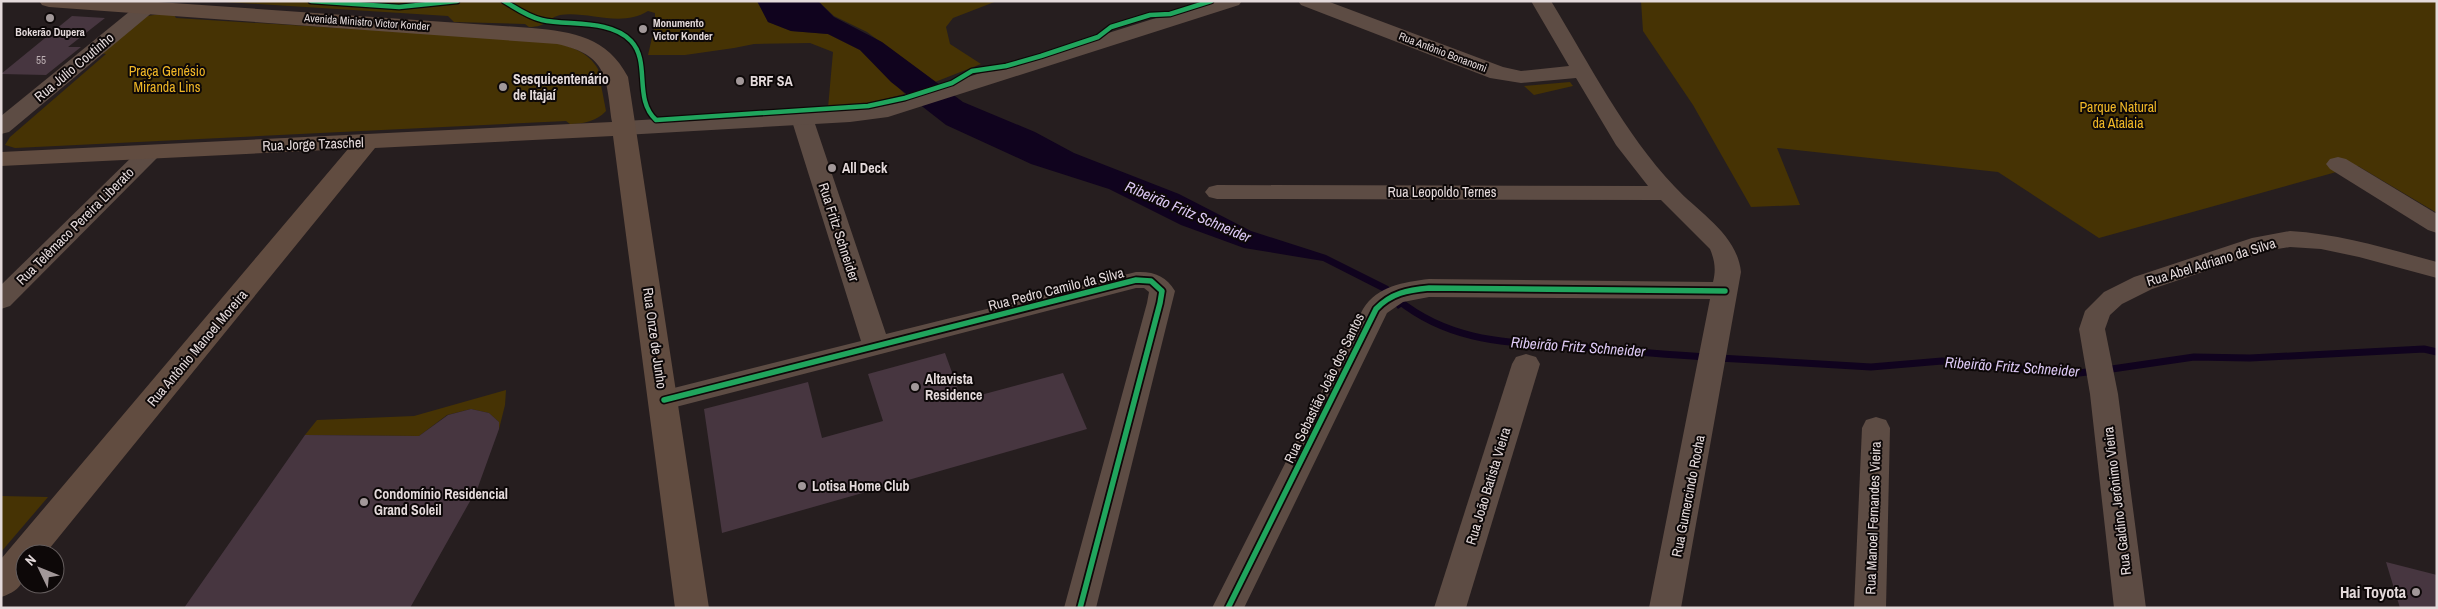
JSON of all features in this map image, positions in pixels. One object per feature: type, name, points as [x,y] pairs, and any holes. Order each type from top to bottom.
[{"type":"main road","name":"Avenida Ministro Victor Konder","points":[[49,1],[532,34],[570,40],[601,54],[613,67],[617,77],[624,128]]},
{"type":"main road","name":"Rua Jorge Tzaschel","points":[[1,159],[624,128]]},
{"type":"main road","name":"Rua Onze de Junho","points":[[624,128],[692,608]]},
{"type":"main road","name":"Rua Antônio Manoel Moreira","points":[[33,544],[368,142]]},
{"type":"main road","name":"Rua Antônio Manoel Moreira","points":[[1,583],[15,566]]},
{"type":"street","points":[[624,128],[869,113],[910,104],[1232,1]]},
{"type":"street","name":"Rua Antônio Bonanomi","points":[[1308,1],[1498,73],[1521,77],[1582,71]]},
{"type":"street","name":"Rua Gumercindo Rocha","points":[[1541,1],[1627,145],[1667,193],[1721,246],[1727,260],[1728,272],[1709,383],[1665,608]]},
{"type":"street","name":"Rua Júlio Coutinho","points":[[1,127],[147,7]]},
{"type":"street","name":"Rua Fritz Schneider","points":[[802,118],[876,346]]},
{"type":"street","name":"Rua Telêmaco Pereira Liberato","points":[[1,300],[149,153]]},
{"type":"street","points":[[2338,164],[2437,224]]},
{"type":"street","name":"Rua Leopoldo Ternes","points":[[1217,192],[1667,193]]},
{"type":"street","name":"Rua Abel Adriano da Silva","points":[[2104,394],[2092,329],[2098,312],[2113,298],[2143,283],[2261,244],[2290,239],[2321,241],[2437,270]]},
{"type":"street","name":"Rua Pedro Camilo da Silva","points":[[664,400],[1136,280],[1146,279],[1156,282],[1162,292],[1160,303],[1080,608]]},
{"type":"street","name":"Rua Sebastião João dos Santos","points":[[1228,608],[1376,309],[1393,295],[1429,288],[1725,291]]},
{"type":"street","name":"Rua João Batista Vieira","points":[[1450,608],[1526,364]]},
{"type":"street","name":"Rua Galdino Jerônimo Vieira","points":[[2104,394],[2130,608]]},
{"type":"street","name":"Rua Manoel Fernandes Vieira","points":[[1870,608],[1876,428]]},
{"type":"green space","points":[[210,1],[757,1],[768,22],[791,31],[828,34],[860,50],[905,94],[869,103],[828,108],[833,52],[810,43],[754,44],[685,55],[648,55],[655,25],[655,13],[648,11],[638,16],[616,19],[571,14],[560,15],[540,26],[529,27],[525,24],[454,22],[448,16]]},
{"type":"green space","points":[[818,1],[997,1],[953,18],[946,27],[950,44],[981,64],[935,82],[867,32],[834,16]]},
{"type":"green space","name":"Parque Natural da Atalaia","points":[[1641,1],[2437,1],[2437,213],[2358,166],[2099,238],[1998,172],[1777,148],[1800,205],[1751,207],[1693,105],[1643,31]]},
{"type":"green space","name":"Praça Genésio Miranda Lins","points":[[174,15],[176,18],[551,41],[578,50],[594,63],[598,69],[606,111],[594,120],[575,124],[570,124],[566,121],[15,148],[5,145],[10,137],[106,54],[100,53],[147,16]]},
{"type":"green space","points":[[1570,82],[1573,86],[1534,95],[1524,86]]},
{"type":"green space","points":[[506,390],[505,405],[499,429],[499,422],[489,413],[471,409],[447,415],[419,436],[305,435],[317,420],[414,416]]},
{"type":"green space","points":[[1,496],[48,497],[1,552]]},
{"type":"water","points":[[757,1],[818,1],[834,17],[882,42],[963,102],[1035,132],[1074,153],[1179,194],[1251,231],[1326,255],[1388,286],[1407,303],[1398,309],[1382,291],[1323,261],[1244,248],[1181,225],[1109,189],[1031,164],[946,125],[891,82],[860,50],[828,34],[791,31],[768,22]]},
{"type":"building","points":[[72,16],[105,18],[68,47],[81,47],[46,75],[1,74]]},
{"type":"building","name":"Lotisa Home Club","points":[[945,353],[962,400],[1063,373],[1087,429],[722,533],[704,409],[808,382],[822,438],[883,421],[868,374]]},
{"type":"building","name":"Condomínio Residencial Grand Soleil","points":[[471,409],[489,413],[499,422],[499,429],[478,487],[410,608],[184,608],[305,435],[419,436],[448,415]]},
{"type":"building","name":"Hai Toyota","points":[[2386,562],[2437,575],[2437,608],[2400,608]]},
{"type":"waterway","name":"Ribeirão Fritz Schneider","points":[[1398,300],[1440,325],[1461,333],[1483,338],[1529,344],[1706,357]]},
{"type":"waterway","name":"Ribeirão Fritz Schneider","points":[[2105,370],[2194,357],[2250,358],[2424,349],[2437,352]]},
{"type":"waterway","name":"Ribeirão Fritz Schneider","points":[[1719,358],[1871,367],[1942,361],[2071,374],[2095,371]]},
{"type":"cycle path","points":[[311,1],[399,7],[457,1]]},
{"type":"cycle path","points":[[504,1],[536,19],[600,27],[622,34],[631,41],[639,59],[646,106],[656,120],[868,106],[905,98],[952,83],[972,71],[1006,66],[1041,56],[1098,37],[1111,27],[1150,15],[1170,14],[1211,1]]},
{"type":"cycle path","points":[[664,400],[1136,280],[1151,281],[1162,291],[1160,303],[1080,608]]},
{"type":"cycle path","points":[[1228,608],[1376,309],[1393,295],[1429,288],[1725,291]]},
{"type":"place","name":"Bokerão Dupera","points":[[50,18]]},
{"type":"place","name":"Monumento Victor Konder","points":[[643,29]]},
{"type":"place","name":"BRF SA","points":[[740,81]]},
{"type":"place","name":"Sesquicentenário de Itajaí","points":[[503,87]]},
{"type":"place","name":"All Deck","points":[[832,168]]},
{"type":"place","name":"Altavista Residence","points":[[915,387]]},
{"type":"place","name":"Lotisa Home Club","points":[[802,486]]},
{"type":"place","name":"Condomínio Residencial Grand Soleil","points":[[364,502]]},
{"type":"place","name":"Hai Toyota","points":[[2416,592]]}]
